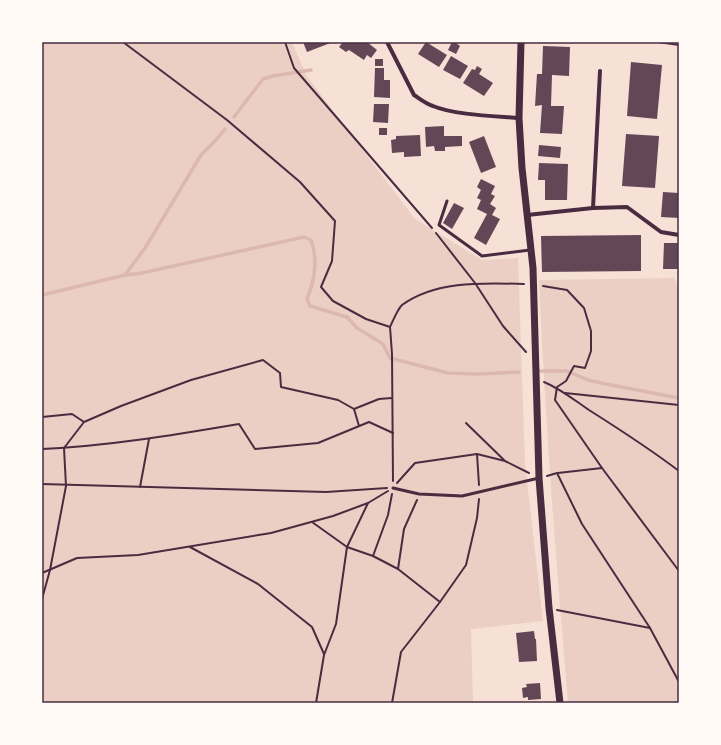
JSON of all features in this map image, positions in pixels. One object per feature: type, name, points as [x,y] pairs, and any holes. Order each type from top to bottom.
[{"type":"street","points":[[387,42],[414,95],[422,101],[446,110],[519,118]]},
{"type":"street","points":[[521,42],[519,118],[522,168],[532,250],[539,478],[549,608],[560,703]]},
{"type":"street","points":[[593,208],[600,71]]},
{"type":"street","points":[[527,215],[593,208],[627,207],[661,232],[679,235]]},
{"type":"lane","points":[[447,201],[439,224],[482,256],[532,250]]},
{"type":"lane","points":[[393,488],[420,494],[462,496],[539,478]]},
{"type":"path","points":[[123,42],[128,43],[228,120],[300,182],[335,221],[332,262],[321,288],[332,301],[366,319],[390,327]]},
{"type":"path","points":[[285,42],[294,68],[300,76],[433,229],[475,283],[503,326],[535,362]]},
{"type":"path","points":[[658,42],[679,45]]},
{"type":"path","points":[[373,556],[388,515],[393,488],[393,398],[390,327],[401,306],[430,290],[475,283],[533,284],[567,290],[584,308],[591,331],[592,351],[585,368],[574,366],[566,381],[557,387],[555,400],[602,468],[679,572]]},
{"type":"path","points":[[42,599],[50,570],[66,486],[64,448],[84,422],[121,406],[191,380],[263,360],[280,373],[281,387],[338,400],[354,409],[359,426]]},
{"type":"path","points":[[536,379],[557,387],[655,452],[679,471]]},
{"type":"path","points":[[564,393],[679,404]]},
{"type":"path","points":[[354,409],[379,399],[393,398]]},
{"type":"path","points":[[42,417],[72,414],[84,422]]},
{"type":"path","points":[[42,449],[149,439],[239,424],[255,449],[318,443],[369,422],[393,433]]},
{"type":"path","points":[[466,423],[504,461]]},
{"type":"path","points":[[140,487],[149,439]]},
{"type":"path","points":[[42,573],[77,558],[138,555],[271,533],[312,522],[368,503],[393,488],[415,462],[477,454],[504,461],[539,478],[557,473],[602,468]]},
{"type":"path","points":[[392,703],[401,652],[440,602],[466,565],[477,518],[479,492],[477,454]]},
{"type":"path","points":[[557,473],[582,524],[650,628],[679,682]]},
{"type":"path","points":[[42,484],[66,486],[326,492],[393,488]]},
{"type":"path","points":[[398,569],[404,529],[420,494]]},
{"type":"path","points":[[316,703],[324,655],[336,624],[347,547],[368,503]]},
{"type":"path","points":[[312,522],[347,547],[373,556],[398,569],[440,602]]},
{"type":"path","points":[[190,546],[258,584],[312,627],[324,655]]},
{"type":"path","points":[[549,608],[650,628]]},
{"type":"shaded area","points":[[42,42],[292,42],[306,75],[415,219],[482,260],[518,258],[525,463],[543,621],[471,629],[473,703],[42,703]]},
{"type":"shaded area","points":[[674,278],[679,288],[679,703],[568,703],[551,492],[539,280]]},
{"type":"building","points":[[303,42],[333,42],[307,52]]},
{"type":"building","points":[[343,42],[367,42],[377,50],[371,58],[367,55],[364,60],[349,50],[346,52],[339,47]]},
{"type":"building","points":[[426,42],[447,55],[439,67],[418,54]]},
{"type":"building","points":[[452,42],[457,42],[456,43],[460,46],[456,54],[448,50]]},
{"type":"building","points":[[543,46],[570,47],[569,76],[552,75],[551,106],[564,106],[562,134],[540,133],[542,105],[535,106],[537,74],[542,74]]},
{"type":"building","points":[[451,56],[468,66],[460,79],[443,70]]},
{"type":"building","points":[[375,59],[383,59],[383,66],[375,66]]},
{"type":"building","points":[[631,62],[662,65],[657,119],[627,116]]},
{"type":"building","points":[[477,66],[482,69],[479,74],[493,83],[484,96],[463,83],[472,69],[475,70]]},
{"type":"building","points":[[375,68],[384,68],[384,80],[390,80],[390,98],[374,97]]},
{"type":"building","points":[[374,104],[389,104],[388,123],[373,122]]},
{"type":"building","points":[[444,126],[444,136],[462,136],[462,146],[445,147],[445,151],[435,151],[434,146],[426,147],[425,127]]},
{"type":"building","points":[[379,128],[387,128],[387,135],[379,135]]},
{"type":"building","points":[[626,134],[659,136],[655,188],[622,186]]},
{"type":"building","points":[[420,135],[421,156],[404,157],[404,152],[392,153],[391,140],[396,139],[396,136]]},
{"type":"building","points":[[484,136],[496,167],[481,173],[469,142]]},
{"type":"building","points":[[539,145],[561,147],[560,158],[538,156]]},
{"type":"building","points":[[539,163],[568,164],[567,200],[545,200],[545,180],[538,180]]},
{"type":"building","points":[[481,179],[495,186],[491,194],[495,196],[490,204],[496,208],[492,215],[500,219],[486,245],[474,238],[487,214],[477,209],[481,200],[477,198],[481,190],[477,187]]},
{"type":"building","points":[[663,192],[679,193],[679,218],[661,217]]},
{"type":"building","points":[[454,203],[464,208],[452,229],[443,223]]},
{"type":"building","points":[[641,235],[641,271],[542,272],[541,236]]},
{"type":"building","points":[[664,243],[679,243],[679,269],[663,269]]},
{"type":"building","points":[[534,631],[537,661],[519,662],[516,633]]},
{"type":"building","points":[[540,683],[541,699],[528,700],[528,697],[523,698],[522,688],[527,687],[526,684]]},
{"type":"waterway","points":[[234,117],[263,79],[311,70]]},
{"type":"waterway","points":[[125,275],[145,248],[201,155],[225,129]]},
{"type":"waterway","points":[[42,295],[125,275],[142,273],[304,237],[311,240],[315,262],[314,277],[307,299],[310,306],[347,317],[357,328],[383,344],[390,358],[448,373],[477,374],[519,372]]},
{"type":"waterway","points":[[540,371],[567,371],[588,380],[679,398]]}]
